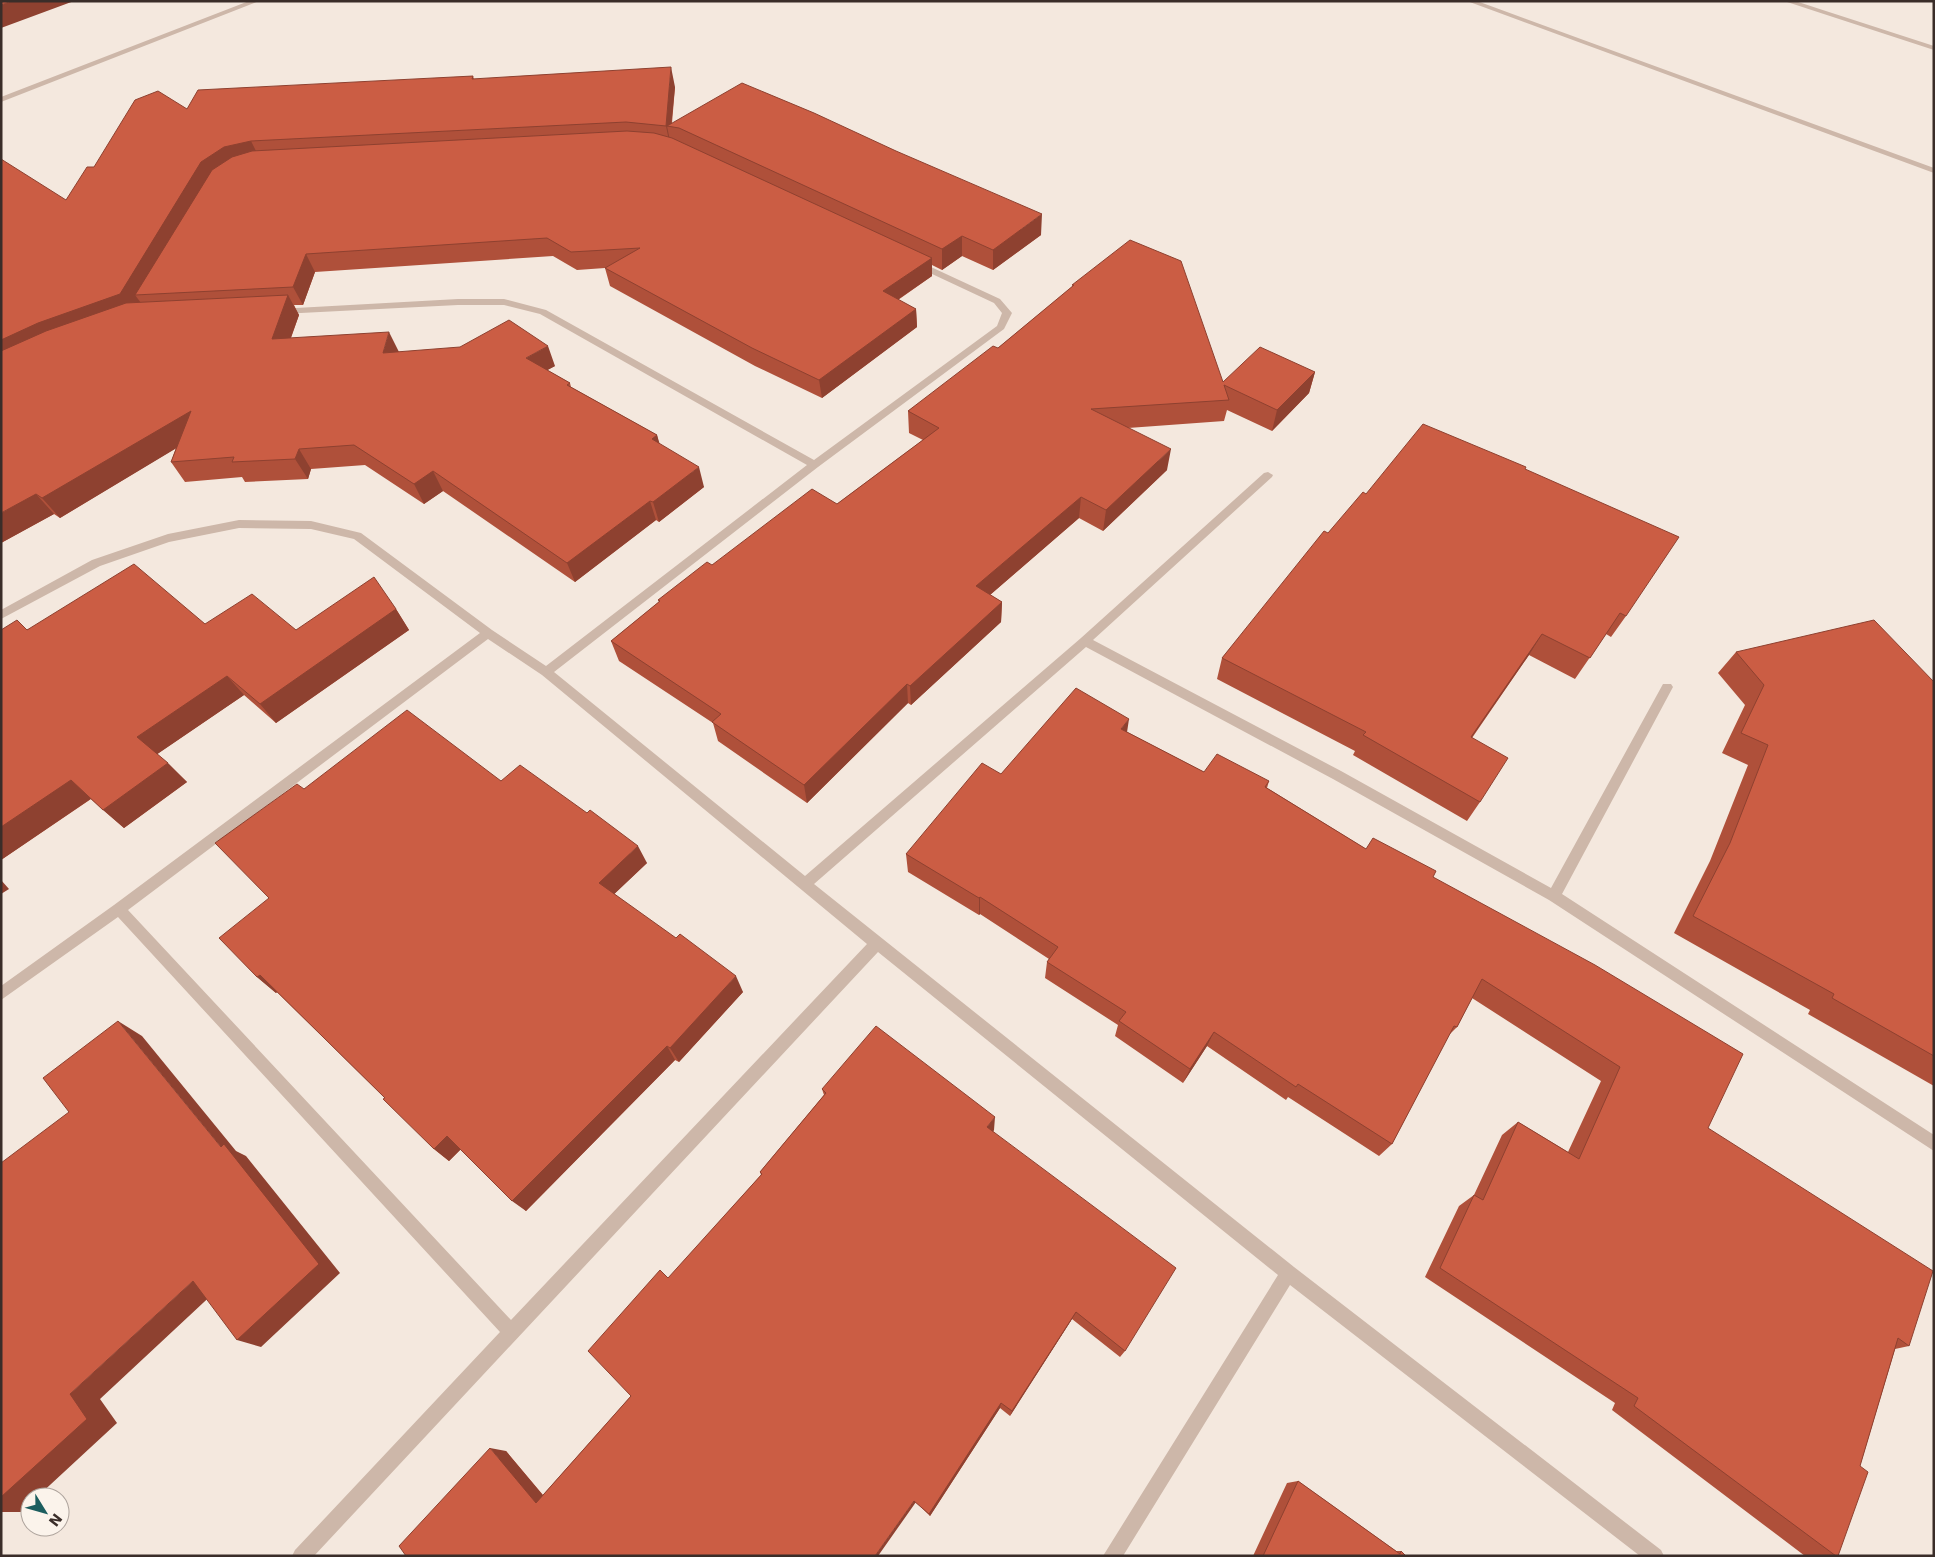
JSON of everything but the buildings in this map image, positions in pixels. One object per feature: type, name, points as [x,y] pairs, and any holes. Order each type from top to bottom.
[{"type":"street","points":[[1,100],[256,1]]},
{"type":"street","points":[[1470,1],[1934,171]]},
{"type":"street","points":[[1787,1],[1934,48]]},
{"type":"street","points":[[546,672],[814,465],[1001,327],[1008,313],[997,301],[909,260]]},
{"type":"street","points":[[274,311],[458,302],[504,302],[543,312],[814,465]]},
{"type":"street","points":[[806,883],[1085,641],[1268,475]]},
{"type":"street","points":[[1,615],[96,563],[168,538],[239,524],[311,525],[357,536],[488,633],[546,672],[877,943],[1288,1273],[1655,1556]]},
{"type":"street","points":[[1,994],[119,910],[488,633]]},
{"type":"street","points":[[1085,641],[1337,775],[1554,896],[1934,1144]]},
{"type":"street","points":[[1554,896],[1667,687]]},
{"type":"street","points":[[119,910],[512,1333]]},
{"type":"street","points":[[301,1556],[877,943]]},
{"type":"street","points":[[1112,1556],[1288,1273]]}]
